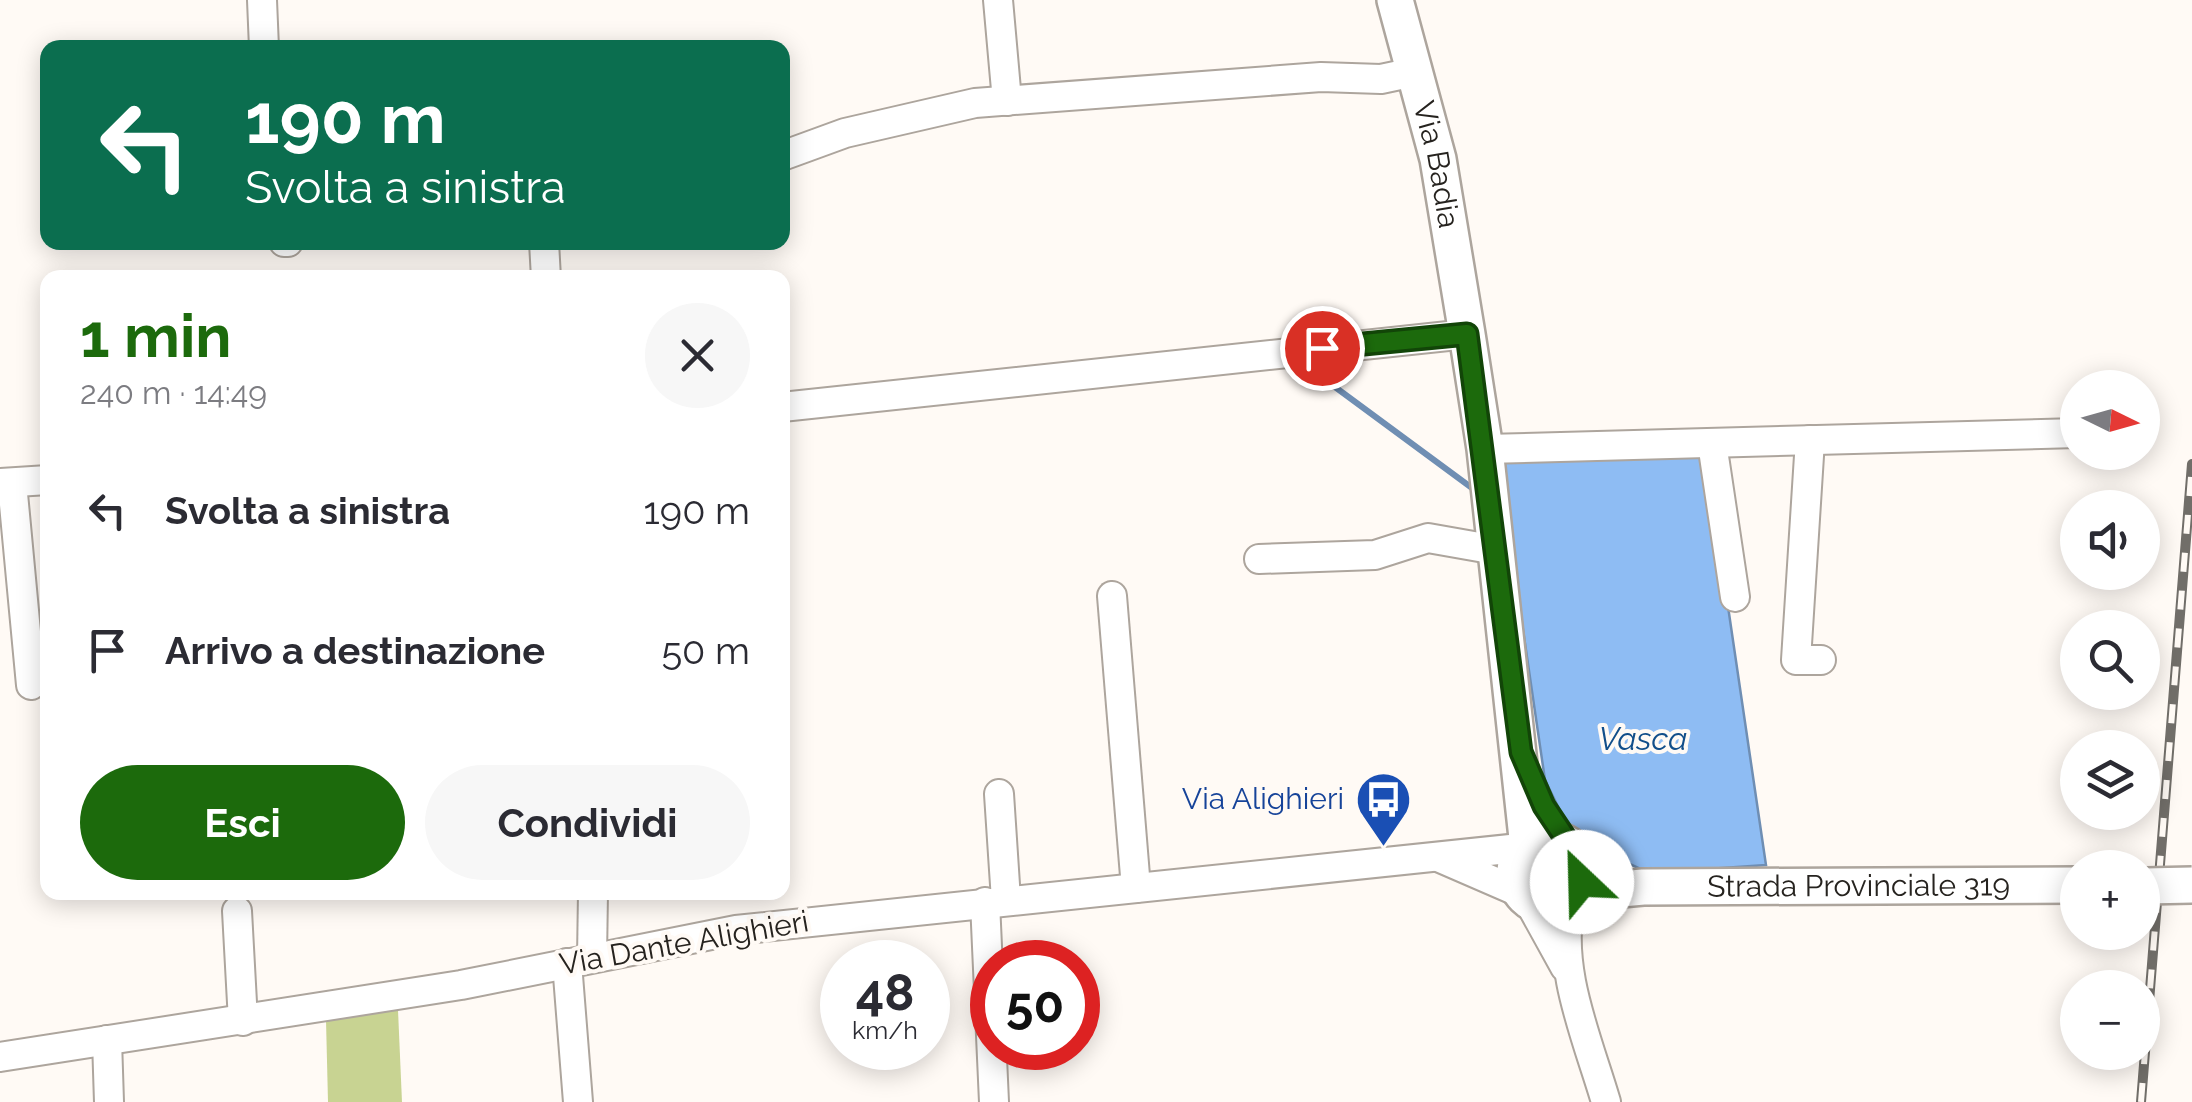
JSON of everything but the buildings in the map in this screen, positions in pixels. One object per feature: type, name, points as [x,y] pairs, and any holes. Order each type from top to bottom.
[{"type":"main road","name":"Via Badia","points":[[1395,0],[1438,159],[1467,334],[1521,752],[1528,846]]},
{"type":"main road","points":[[1521,752],[1572,850],[1583,875],[1574,896],[1545,907],[1524,896],[1515,869],[1528,846],[1550,839],[1572,850],[1644,888]]},
{"type":"main road","points":[[2160,886],[2192,885]]},
{"type":"main road","name":"Strada Provinciale 319","points":[[1574,896],[1644,888],[2060,886]]},
{"type":"street","points":[[262,0],[264,40]]},
{"type":"street","points":[[998,0],[1007,101]]},
{"type":"street","points":[[790,153],[845,133],[975,102],[1321,77],[1381,78],[1414,72]]},
{"type":"street","points":[[790,405],[1467,334]]},
{"type":"street","points":[[1485,450],[2060,433]]},
{"type":"street","points":[[1810,440],[1796,660],[1821,660]]},
{"type":"street","points":[[1712,443],[1735,596]]},
{"type":"street","points":[[31,684],[6,483],[40,481]]},
{"type":"street","points":[[1259,558],[1375,555],[1428,538],[1496,550]]},
{"type":"street","points":[[1112,596],[1136,888]]},
{"type":"street","points":[[994,1102],[999,794]]},
{"type":"street","name":"Via Dante Alighieri","points":[[0,1057],[243,1021],[736,930],[1528,846]]},
{"type":"street","points":[[1432,854],[1524,896],[1569,973]]},
{"type":"street","points":[[1574,896],[1566,934],[1569,973],[1606,1102]]},
{"type":"street","points":[[578,1102],[579,960],[591,900]]},
{"type":"street","points":[[237,911],[243,1021]]},
{"type":"street","points":[[107,1040],[109,1102]]},
{"type":"green space","points":[[398,1010],[402,1102],[328,1102],[326,1020]]},
{"type":"water","name":"Vasca","points":[[1705,450],[1766,865],[1649,873],[1608,854],[1565,821],[1545,780],[1498,459]]},
{"type":"waterway","points":[[1286,365],[1335,387],[1472,488]]},
{"type":"railway","points":[[2141,1102],[2192,464]]},
{"type":"place","name":"Via Alighieri","points":[[1383,848]]},
{"type":"route","points":[[1322,348],[1467,334],[1484,440],[1521,752],[1544,806],[1578,857],[1582,882]]}]
